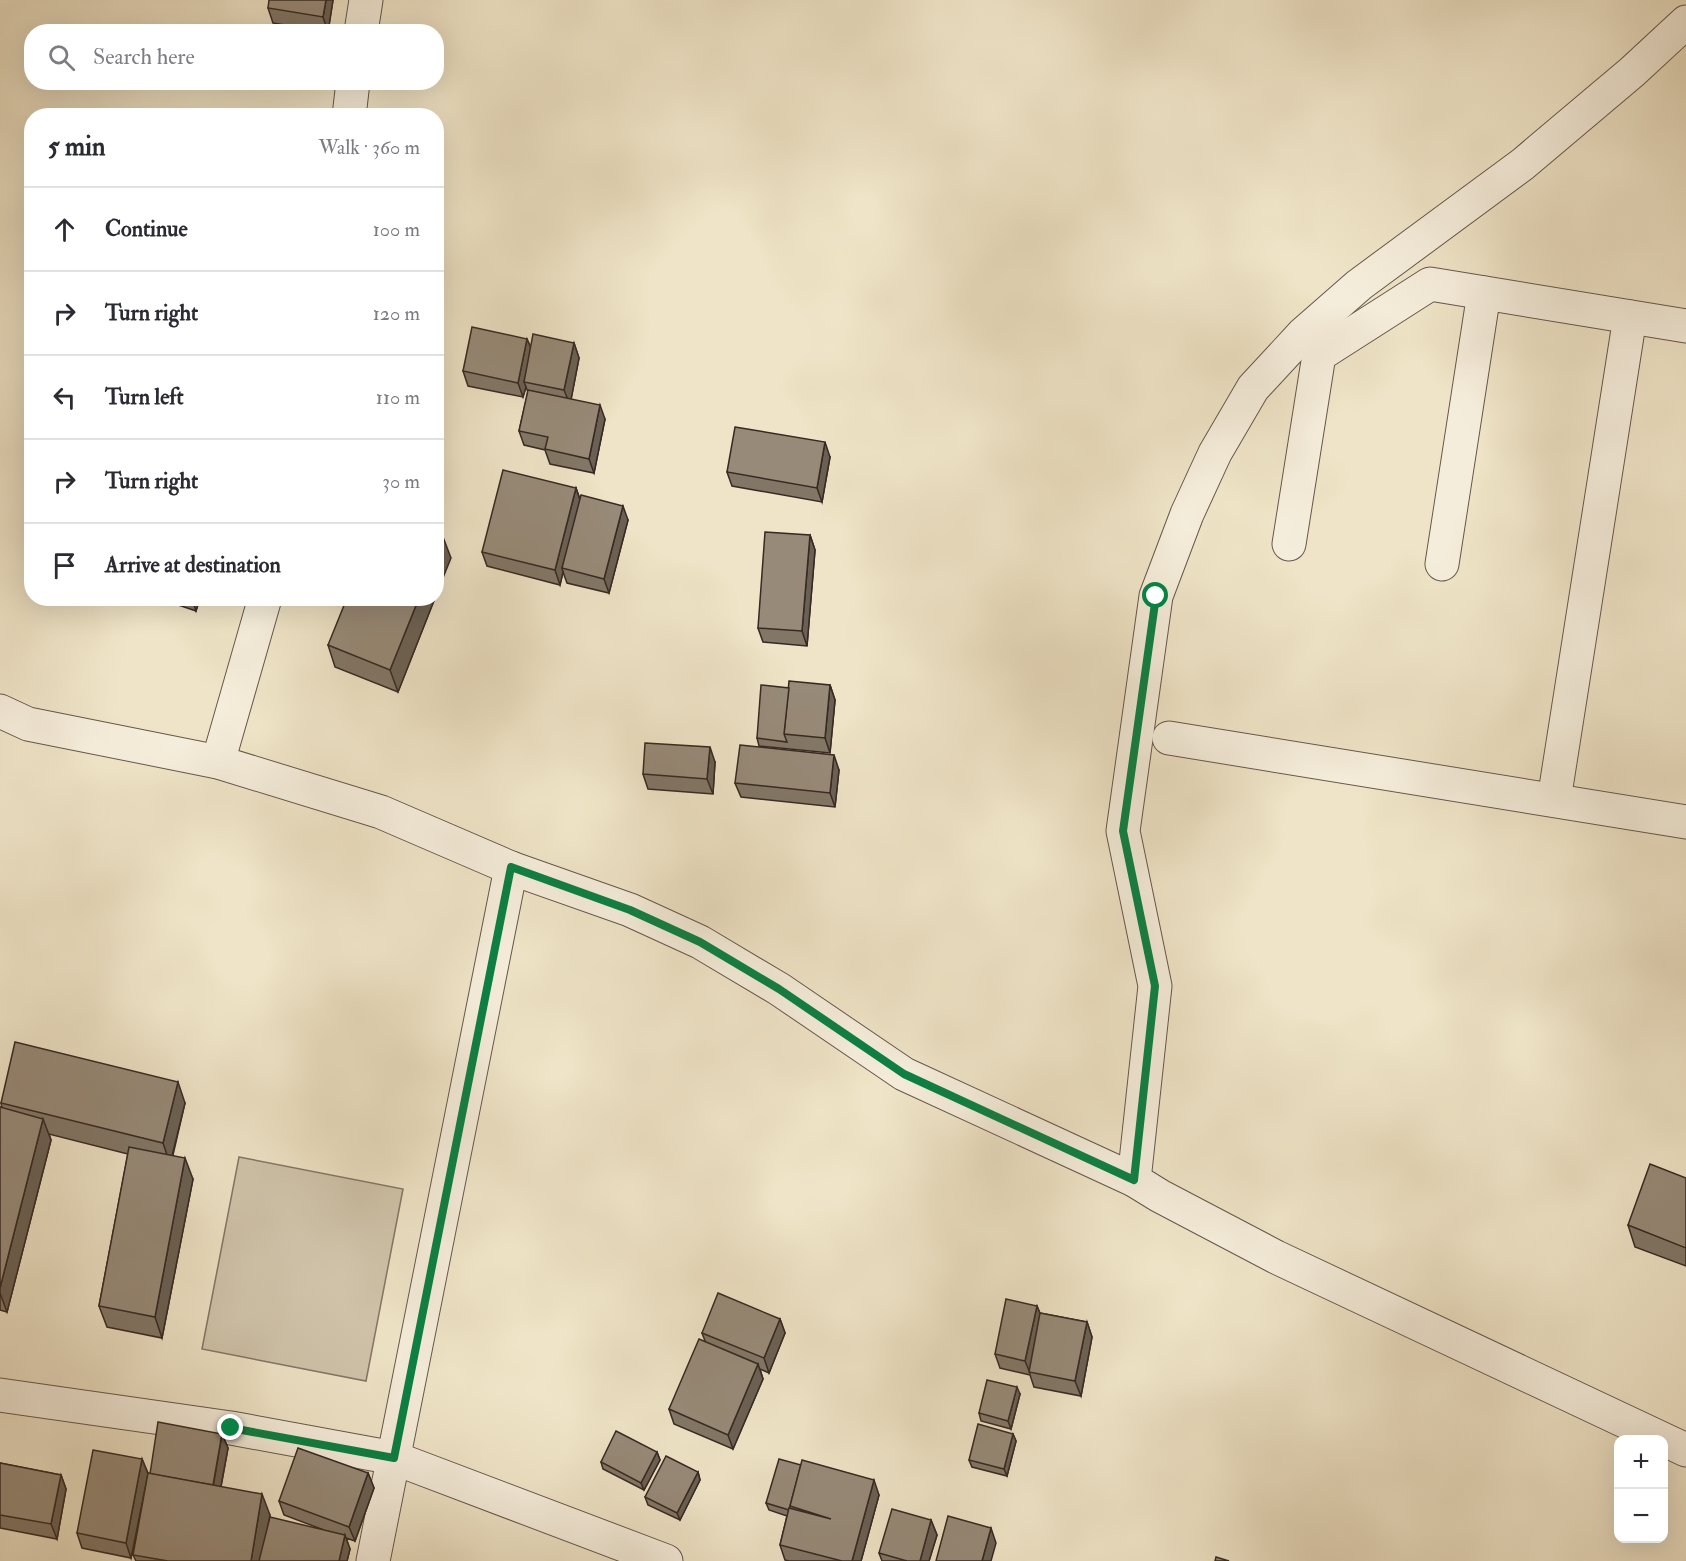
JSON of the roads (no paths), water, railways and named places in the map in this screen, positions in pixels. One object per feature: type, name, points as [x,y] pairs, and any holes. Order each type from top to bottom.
[{"type":"street","points":[[362,24],[366,0]]},
{"type":"street","points":[[1134,1180],[1155,986],[1123,831],[1156,596],[1187,513],[1215,453],[1253,388],[1303,334],[1359,285],[1523,164],[1632,72],[1686,22]]},
{"type":"street","points":[[350,108],[352,90]]},
{"type":"street","points":[[1289,544],[1319,355],[1430,284],[1686,326]]},
{"type":"street","points":[[1442,564],[1484,293]]},
{"type":"street","points":[[1554,800],[1630,316]]},
{"type":"street","points":[[218,762],[263,606]]},
{"type":"street","points":[[0,711],[28,724],[218,762],[381,812],[511,867],[630,910],[700,942],[779,989],[904,1074],[1134,1180],[1276,1257],[1686,1450]]},
{"type":"street","points":[[1169,738],[1686,822]]},
{"type":"street","points":[[373,1561],[511,867]]},
{"type":"street","points":[[0,1395],[231,1428],[394,1458],[666,1561]]}]
